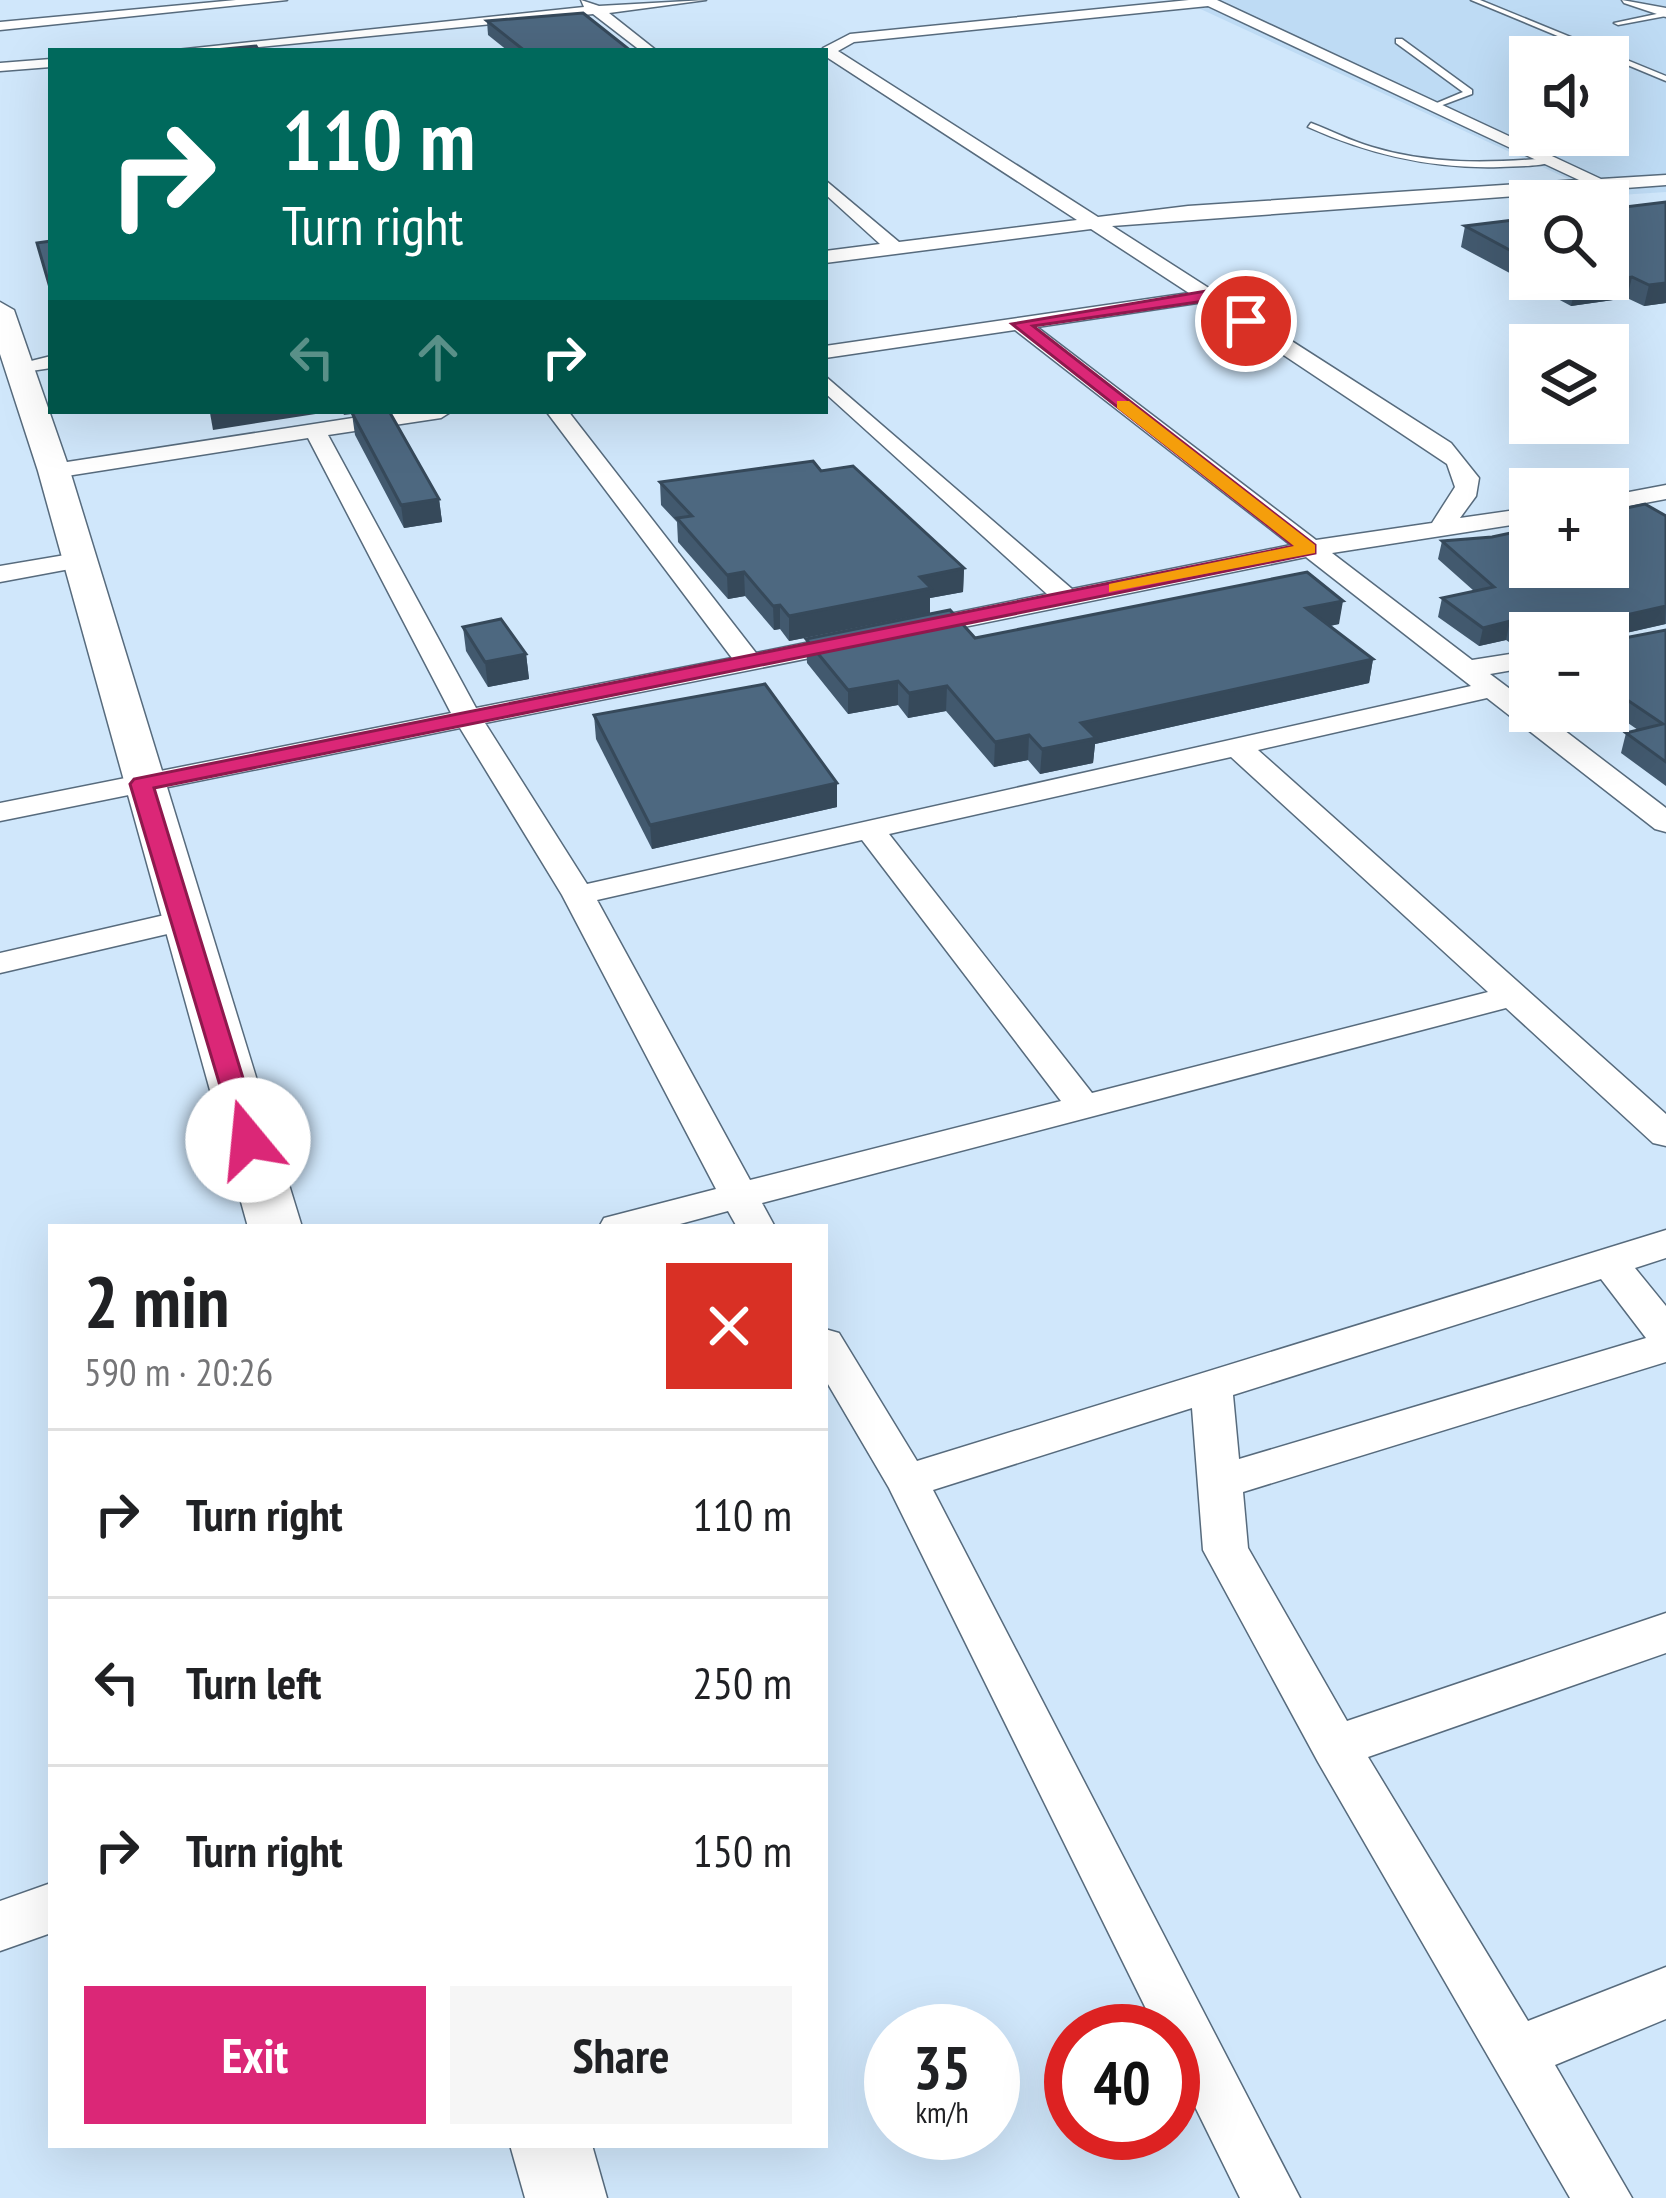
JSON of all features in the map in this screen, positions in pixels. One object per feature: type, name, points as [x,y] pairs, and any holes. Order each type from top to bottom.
[{"type":"street","points":[[46,0],[55,20]]},
{"type":"street","points":[[178,48],[211,21],[280,0]]},
{"type":"street","points":[[0,26],[55,20],[211,21],[699,0]]},
{"type":"street","points":[[1629,0],[1666,14]]},
{"type":"street","points":[[1441,527],[1466,496],[1469,481],[1462,464],[829,51],[850,38],[1214,1],[1591,180]]},
{"type":"street","points":[[590,5],[645,48]]},
{"type":"street","points":[[0,68],[48,63]]},
{"type":"street","points":[[1629,182],[1666,180]]},
{"type":"street","points":[[828,188],[895,248]]},
{"type":"street","points":[[828,257],[1096,221],[1509,190]]},
{"type":"street","points":[[828,352],[1206,296]]},
{"type":"street","points":[[0,310],[34,364],[76,561],[273,1224]]},
{"type":"street","points":[[1020,324],[1488,691],[1666,823]]},
{"type":"street","points":[[828,385],[1066,598]]},
{"type":"street","points":[[54,471],[422,414]]},
{"type":"street","points":[[559,414],[749,662]]},
{"type":"street","points":[[315,431],[466,717],[578,896],[754,1224]]},
{"type":"street","points":[[1629,499],[1666,492]]},
{"type":"street","points":[[0,812],[1309,549],[1509,518]]},
{"type":"street","points":[[0,574],[76,561]]},
{"type":"street","points":[[1463,670],[1509,662]]},
{"type":"street","points":[[578,896],[1488,691]]},
{"type":"street","points":[[1234,745],[1666,1134]]},
{"type":"street","points":[[1629,795],[1666,786]]},
{"type":"street","points":[[868,828],[1083,1105]]},
{"type":"street","points":[[0,963],[182,921]]},
{"type":"street","points":[[629,1224],[1515,995]]},
{"type":"street","points":[[907,1481],[1666,1244]]},
{"type":"street","points":[[1612,1264],[1666,1335]]},
{"type":"street","points":[[1217,1483],[1666,1347]]},
{"type":"street","points":[[828,1349],[907,1481],[1271,2198]]},
{"type":"street","points":[[1211,1388],[1226,1550],[1335,1747],[1604,2198]]},
{"type":"street","points":[[1335,1747],[1666,1633]]},
{"type":"street","points":[[0,1926],[48,1909]]},
{"type":"street","points":[[1517,2053],[1666,1993]]},
{"type":"street","points":[[552,2148],[566,2198]]},
{"type":"lane","points":[[1474,0],[1666,79]]},
{"type":"lane","points":[[1618,22],[1666,14]]},
{"type":"lane","points":[[1399,40],[1469,92],[1435,107]]},
{"type":"lane","points":[[1312,124],[1401,160],[1447,167],[1551,161]]},
{"type":"shaded area","points":[[1181,0],[1666,0],[1666,192],[1629,194],[1629,180],[1570,180],[1518,156],[1629,156],[1629,36],[1509,36],[1509,152]]},
{"type":"building","points":[[583,13],[627,48],[521,48],[487,21]]},
{"type":"building","points":[[1666,202],[1666,283],[1649,285],[1629,277],[1629,206]]},
{"type":"building","points":[[1509,221],[1509,250],[1465,226]]},
{"type":"building","points":[[48,241],[48,281],[37,243]]},
{"type":"building","points":[[353,414],[391,414],[439,499],[401,505]]},
{"type":"building","points":[[813,461],[821,471],[853,466],[964,568],[920,577],[931,588],[789,616],[780,605],[773,606],[744,572],[727,575],[677,518],[692,516],[660,482]]},
{"type":"building","points":[[1645,504],[1666,516],[1666,606],[1629,614],[1509,612],[1509,621],[1483,628],[1442,598],[1494,587],[1442,541],[1509,533],[1509,588],[1629,588],[1629,507]]},
{"type":"building","points":[[1307,572],[1343,601],[1306,608],[1373,659],[1081,723],[1096,738],[1042,749],[1029,735],[995,742],[947,686],[909,693],[898,681],[848,690],[806,639],[950,610],[975,638]]},
{"type":"building","points":[[501,619],[526,654],[485,662],[463,627]]},
{"type":"building","points":[[1666,630],[1666,762],[1626,733],[1663,724],[1629,701],[1629,637]]},
{"type":"building","points":[[765,684],[837,783],[650,825],[594,715]]},
{"type":"slow traffic","points":[[1115,588],[1309,549],[1123,404]]},
{"type":"route","points":[[248,1140],[142,784],[1309,549],[1020,324],[1206,296],[1246,321]]}]
